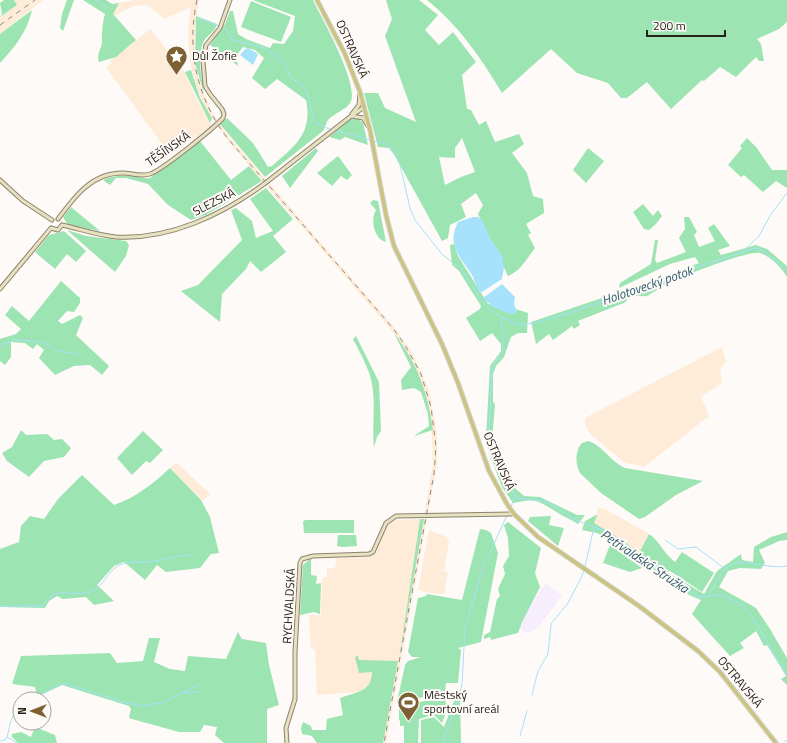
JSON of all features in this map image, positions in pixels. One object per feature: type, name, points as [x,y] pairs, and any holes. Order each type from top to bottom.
[{"type":"main road","name":"OSTRAVSKÁ","points":[[317,0],[345,54],[360,92],[370,130],[392,240],[403,267],[446,355],[494,482],[514,514],[538,537],[672,630],[708,659],[776,743]]},
{"type":"street","name":"TĚŠÍNSKÁ","points":[[58,219],[78,193],[92,181],[111,174],[123,173],[145,175],[154,173],[218,124],[224,114],[205,86],[202,69],[206,45],[220,28],[230,0]]},
{"type":"street","points":[[351,116],[359,105],[360,92]]},
{"type":"street","name":"SLEZSKÁ","points":[[62,225],[87,233],[116,237],[159,233],[203,219],[240,200],[264,184],[351,116],[364,108]]},
{"type":"street","points":[[351,116],[362,118],[370,130]]},
{"type":"street","points":[[0,180],[23,201],[52,220],[58,219],[62,222],[62,225],[58,230],[51,228]]},
{"type":"street","points":[[0,289],[51,228],[52,220]]},
{"type":"street","name":"RYCHVALDSKÁ","points":[[287,743],[286,728],[296,700],[295,652],[300,563],[302,559],[312,556],[369,554],[373,552],[386,524],[396,516],[514,514]]},
{"type":"shaded area","points":[[14,0],[43,0],[0,34],[0,17],[17,5]]},
{"type":"shaded area","points":[[134,0],[199,0],[195,27],[195,63],[201,87],[214,115],[231,139],[393,326],[411,351],[429,390],[437,433],[437,464],[386,743],[383,743],[398,661],[385,661],[385,690],[317,695],[315,649],[311,649],[309,615],[321,615],[322,578],[327,577],[327,568],[335,568],[337,558],[368,557],[376,553],[390,522],[394,520],[420,519],[403,635],[433,464],[431,418],[404,346],[228,141],[205,108],[196,87],[190,61],[188,31],[191,7],[164,19],[147,5],[133,6],[114,16],[112,14],[119,3]]},
{"type":"shaded area","points":[[150,29],[185,72],[195,96],[212,126],[170,155],[106,67],[111,64],[110,59],[116,57]]},
{"type":"shaded area","points":[[722,347],[726,362],[720,369],[722,383],[701,397],[709,416],[644,467],[624,462],[591,435],[585,426],[585,418]]},
{"type":"shaded area","points":[[174,463],[178,464],[210,494],[203,501],[170,468]]},
{"type":"shaded area","points":[[598,508],[605,509],[649,534],[639,553],[624,541],[594,523]]},
{"type":"shaded area","points":[[429,530],[447,537],[449,542],[444,571],[448,572],[444,594],[428,593],[418,589]]},
{"type":"shaded area","points":[[546,583],[562,596],[539,626],[531,632],[525,633],[515,625]]},
{"type":"green space","points":[[4,0],[14,0],[17,5],[0,17],[2,14],[0,3]]},
{"type":"green space","points":[[67,0],[74,0],[63,31],[60,28],[62,14]]},
{"type":"green space","points":[[83,0],[106,0],[112,4],[119,3],[113,14],[136,40],[116,57],[99,62],[98,57],[102,43],[105,14]]},
{"type":"green space","points":[[253,0],[313,0],[346,68],[352,95],[350,103],[343,110],[333,115],[328,120],[323,131],[265,177],[220,124],[227,118],[253,143],[268,167],[272,166],[288,152],[300,138],[307,121],[307,111],[306,100],[277,79],[265,89],[252,78],[264,58],[255,50],[243,47],[236,56],[238,66],[210,45],[225,24],[230,11],[233,11],[238,34],[246,39],[270,48],[273,43],[284,44],[293,31],[295,16]]},
{"type":"green space","points":[[386,0],[419,0],[438,15],[425,30],[439,45],[453,32],[476,62],[462,75],[467,109],[471,110],[479,125],[486,121],[495,142],[519,134],[524,144],[512,153],[527,173],[533,196],[543,199],[544,213],[526,224],[531,233],[528,235],[535,248],[520,268],[513,274],[508,276],[478,214],[483,205],[476,193],[461,204],[466,217],[450,225],[448,238],[442,241],[395,156],[389,148],[378,147],[364,93],[378,93],[385,108],[416,122],[385,36],[392,19]],"holes":[[[462,138],[475,172],[445,185],[439,157],[455,158],[455,148]]]},
{"type":"green space","points":[[427,0],[787,0],[787,22],[779,29],[757,39],[761,44],[764,61],[759,61],[756,57],[736,77],[720,67],[704,81],[702,80],[671,109],[647,82],[627,98],[621,98],[608,83],[577,73],[551,49],[502,93],[469,43],[439,10]]},
{"type":"green space","points":[[251,1],[291,17],[281,42],[241,27]]},
{"type":"green space","points":[[32,10],[30,18],[20,39],[0,63],[0,34]]},
{"type":"green space","points":[[196,16],[217,24],[215,29],[204,41],[200,53],[200,67],[204,94],[195,63]]},
{"type":"green space","points":[[191,70],[200,98],[212,118],[210,123],[185,72]]},
{"type":"green space","points":[[351,119],[358,119],[363,123],[368,145],[345,137],[340,140],[329,137]]},
{"type":"green space","points":[[747,138],[756,147],[772,170],[787,170],[787,188],[776,181],[763,192],[744,175],[741,177],[728,165],[742,148],[740,146]]},
{"type":"green space","points":[[200,141],[231,180],[249,166],[262,181],[206,215],[191,220],[168,205],[148,184],[126,178],[116,178],[110,185],[103,180],[120,176],[150,178]]},
{"type":"green space","points":[[316,148],[318,151],[290,188],[282,176]]},
{"type":"green space","points":[[588,148],[604,161],[586,183],[573,170]]},
{"type":"green space","points":[[338,156],[352,175],[347,180],[341,176],[332,186],[317,173]]},
{"type":"green space","points":[[266,188],[293,219],[273,236],[286,252],[261,272],[250,261],[246,269],[222,294],[220,322],[181,291],[198,285],[242,240],[231,210],[236,208],[252,221],[256,238],[273,231],[250,199]]},
{"type":"green space","points":[[373,200],[378,201],[386,242],[379,237],[374,229],[373,219],[376,210],[370,203]]},
{"type":"green space","points":[[643,204],[653,216],[658,210],[662,216],[649,230],[644,229],[633,212]]},
{"type":"green space","points":[[71,207],[100,231],[68,225],[63,217]]},
{"type":"green space","points":[[684,217],[689,217],[697,232],[694,235],[699,247],[715,241],[708,228],[714,224],[730,246],[718,250],[721,255],[756,245],[767,249],[787,266],[787,277],[768,257],[760,253],[753,253],[712,265],[664,285],[647,296],[628,295],[626,302],[578,321],[580,325],[574,329],[572,326],[553,340],[549,334],[536,344],[531,322],[661,278],[699,263],[695,257],[670,264],[619,288],[620,283],[651,264],[655,240],[658,240],[655,260],[657,263],[686,252],[679,238],[685,229]]},
{"type":"green space","points":[[67,230],[86,236],[126,241],[129,245],[126,256],[115,272]]},
{"type":"green space","points":[[64,231],[86,251],[76,262],[67,254],[55,269],[35,252],[49,235]]},
{"type":"green space","points":[[454,244],[458,256],[488,304],[517,311],[516,309],[528,313],[527,333],[518,333],[511,337],[504,357],[496,366],[493,374],[493,402],[495,404],[492,439],[502,472],[509,483],[524,496],[540,497],[577,515],[585,515],[578,524],[540,502],[531,500],[513,503],[502,487],[489,452],[486,437],[490,366],[501,351],[501,344],[492,333],[480,341],[466,318],[480,309],[481,306],[459,271],[452,265],[450,245]]},
{"type":"green space","points":[[61,281],[80,298],[80,303],[74,312],[67,311],[58,321],[62,324],[80,315],[83,318],[76,335],[109,366],[102,375],[90,365],[74,366],[55,375],[39,358],[44,350],[37,344],[33,349],[25,343],[11,342],[11,357],[5,365],[0,361],[0,339],[16,334],[21,329],[5,315],[12,306],[29,321]]},
{"type":"green space","points":[[394,333],[409,355],[420,378],[431,416],[433,430],[414,436],[429,426],[428,414],[421,392],[414,388],[402,390],[401,380],[411,367]]},
{"type":"green space","points":[[356,336],[379,382],[381,431],[377,437],[374,447],[374,398],[372,384],[366,364],[353,339]]},
{"type":"green space","points":[[21,430],[26,435],[47,434],[54,440],[62,439],[71,448],[64,457],[44,461],[29,477],[7,461],[2,453],[12,447]]},
{"type":"green space","points":[[143,431],[163,450],[150,463],[146,461],[132,475],[117,458]]},
{"type":"green space","points":[[588,441],[598,446],[615,462],[625,468],[703,481],[676,495],[645,517],[639,519],[601,493],[580,473],[577,461],[578,449],[582,443]]},
{"type":"green space","points":[[170,468],[201,500],[210,517],[219,553],[211,554],[200,568],[166,572],[157,565],[145,580],[124,562],[114,566],[97,585],[114,601],[94,605],[86,597],[63,599],[57,596],[49,601],[45,608],[0,607],[0,549],[19,542],[21,526],[30,516],[44,519],[58,499],[82,475],[114,505],[144,490]]},
{"type":"green space","points":[[596,515],[597,516],[594,523],[624,541],[639,553],[649,534],[675,562],[682,552],[714,573],[702,592],[670,571],[667,572],[704,594],[717,571],[741,554],[742,560],[753,562],[754,547],[771,537],[787,532],[787,540],[779,541],[759,550],[765,563],[761,569],[740,568],[728,571],[719,587],[756,608],[787,658],[787,685],[781,679],[786,676],[767,645],[764,646],[756,631],[740,643],[744,648],[730,656],[692,614],[701,600],[689,595],[610,540],[597,533],[582,530],[585,521]]},
{"type":"green space","points":[[551,516],[549,525],[564,528],[558,546],[528,521],[530,517]]},
{"type":"green space","points":[[420,519],[424,519],[399,660]]},
{"type":"green space","points":[[305,520],[354,520],[354,533],[304,533],[303,522]]},
{"type":"green space","points":[[508,522],[541,548],[535,573],[540,587],[518,633],[491,640],[490,637],[484,639],[484,635],[490,632],[497,599],[500,596],[498,589],[505,574],[503,566],[509,556],[508,538],[504,525]]},
{"type":"green space","points":[[480,529],[491,533],[498,553],[481,642],[458,648],[461,650],[458,683],[446,683],[445,693],[397,702],[405,665],[408,661],[421,657],[412,657],[408,652],[418,598],[426,596],[427,594],[462,600]]},
{"type":"green space","points":[[338,535],[356,535],[357,546],[337,546]]},
{"type":"green space","points":[[610,545],[642,568],[630,572],[603,563]]},
{"type":"green space","points":[[311,558],[311,575],[317,576],[316,584],[321,583],[320,614],[314,612],[300,615],[303,565]]},
{"type":"green space","points":[[238,632],[242,639],[266,643],[269,665],[279,705],[267,709],[267,743],[224,743],[215,735],[217,727],[204,725],[200,732],[179,732],[132,719],[129,718],[131,709],[129,706],[62,685],[50,691],[36,691],[35,687],[12,684],[21,656],[110,653],[117,663],[143,661],[149,638],[160,638],[154,662],[170,669],[185,671],[188,656],[226,659]]},
{"type":"green space","points":[[358,656],[359,660],[398,661],[383,743],[317,743],[312,736],[302,734],[301,728],[303,722],[311,726],[312,730],[326,730],[327,719],[343,715],[340,698],[362,690],[369,684],[372,672],[359,673],[355,657]]},
{"type":"green space","points":[[458,691],[460,693],[461,743],[421,743],[421,720],[434,717],[444,727]]},
{"type":"green space","name":"Městský sportovní areál","points":[[445,698],[447,710],[442,723],[434,715],[419,719],[418,743],[404,743],[404,726],[400,726],[399,705]]},
{"type":"green space","points":[[33,731],[45,731],[55,735],[57,743],[18,743],[12,737],[12,734],[21,732],[31,737]]},
{"type":"water","points":[[248,48],[258,54],[253,65],[240,55],[245,49]]},
{"type":"water","points":[[473,217],[478,217],[482,220],[490,238],[502,256],[504,267],[502,279],[482,292],[479,292],[472,275],[459,256],[453,238],[458,222]]},
{"type":"water","points":[[502,284],[515,297],[514,304],[517,311],[513,315],[493,307],[483,298]]},
{"type":"waterway","name":"Petřvaldská Stružka","points":[[95,0],[107,7]]},
{"type":"waterway","name":"Petřvaldská Stružka","points":[[201,19],[225,28],[233,40],[264,48],[284,62],[291,78],[304,86],[315,123],[332,130]]},
{"type":"waterway","name":"Petřvaldská Stružka","points":[[335,130],[370,140]]},
{"type":"waterway","name":"Petřvaldská Stružka","points":[[373,141],[387,144],[392,149],[400,165],[410,208],[415,220],[442,254],[463,271],[485,306],[501,317],[504,348],[492,368],[489,435],[495,459],[507,485],[517,498],[545,501],[578,521],[602,530],[698,597],[719,595],[727,597],[740,604],[748,611],[756,623],[787,676]]},
{"type":"waterway","points":[[743,251],[759,236],[771,214],[787,193]]},
{"type":"waterway","name":"Holotovecký potok","points":[[502,317],[520,325],[539,322],[573,312],[700,266],[755,248],[760,249],[787,270]]},
{"type":"waterway","points":[[0,345],[16,340],[33,341],[44,343],[58,351],[78,354]]},
{"type":"waterway","points":[[511,507],[515,495]]},
{"type":"waterway","points":[[442,743],[462,685],[465,628],[483,568],[507,515]]},
{"type":"waterway","points":[[585,567],[594,527]]},
{"type":"waterway","points":[[665,540],[678,549],[696,547],[725,569]]},
{"type":"waterway","points":[[0,606],[43,606],[48,599],[59,593],[85,593],[96,589],[116,567],[125,563],[155,561],[177,556],[191,555]]},
{"type":"waterway","points":[[708,597],[723,572],[729,566],[734,564],[748,563],[780,567],[787,566]]},
{"type":"waterway","points":[[532,695],[538,671],[548,654],[551,624],[568,603],[584,570]]},
{"type":"waterway","points":[[47,691],[59,684],[66,684],[127,703],[143,706],[166,702],[181,693],[201,692]]},
{"type":"waterway","points":[[182,693],[199,684]]},
{"type":"waterway","points":[[520,736],[527,711]]},
{"type":"waterway","points":[[7,737],[12,719]]},
{"type":"waterway","points":[[0,741],[5,740],[7,737],[17,743]]},
{"type":"railway","points":[[0,25],[35,0]]},
{"type":"railway","points":[[197,0],[193,37],[197,74],[202,91],[218,125],[229,140],[392,327],[405,345],[421,374],[431,407],[436,447],[434,474],[384,743]]},
{"type":"place","name":"Důl Žofie","points":[[176,76]]},
{"type":"place","name":"Městský sportovní areál","points":[[409,722]]}]
